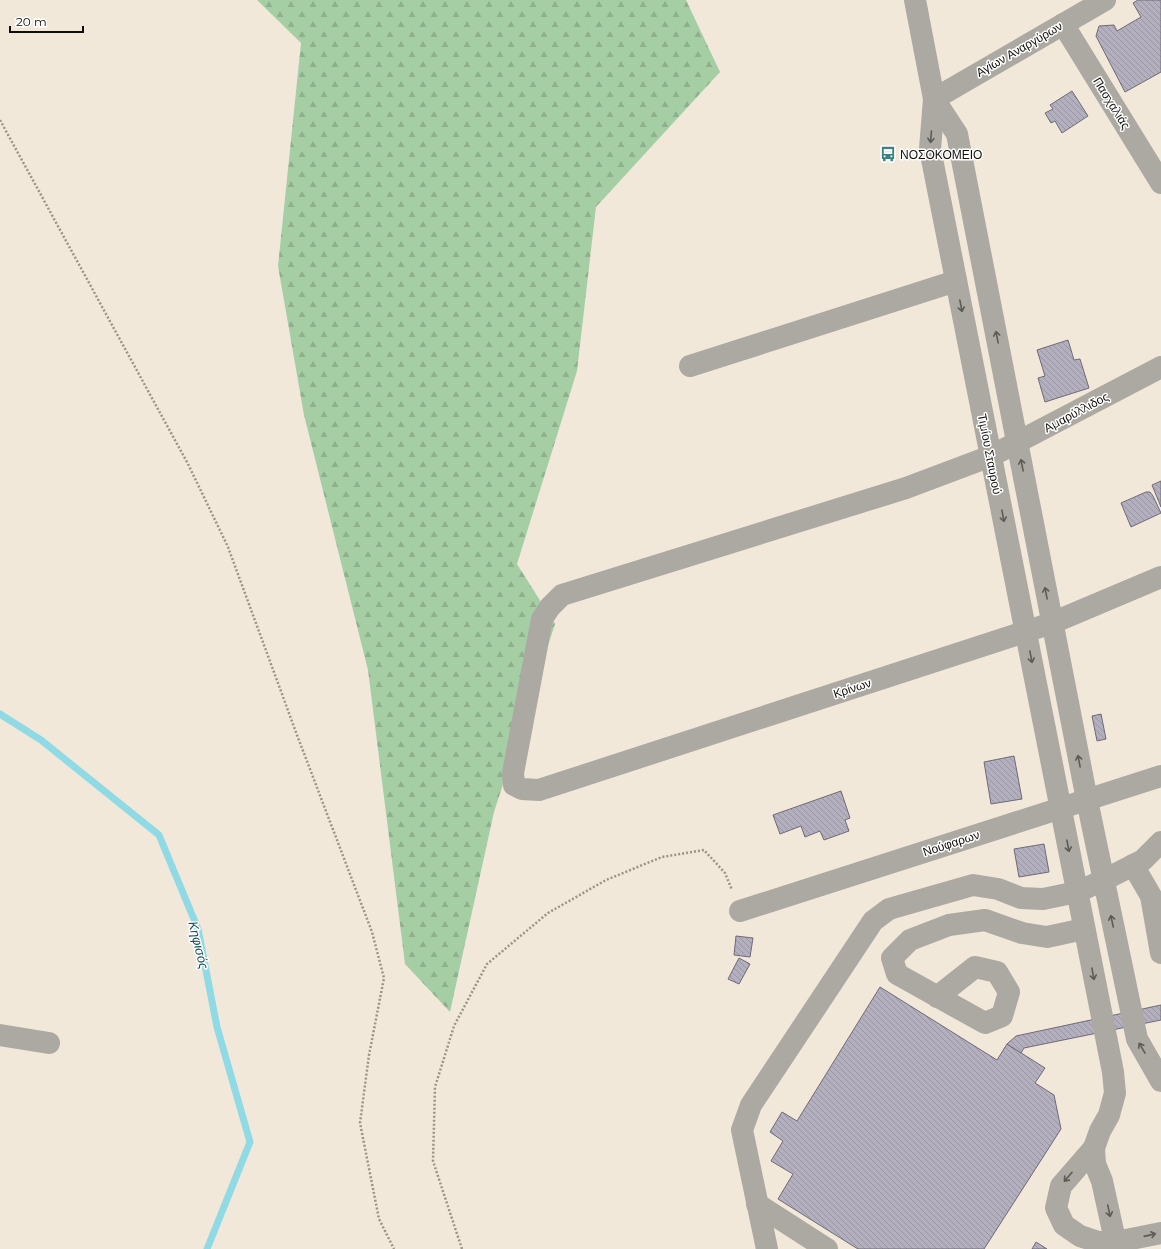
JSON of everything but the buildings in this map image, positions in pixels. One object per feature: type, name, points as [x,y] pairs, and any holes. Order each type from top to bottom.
[{"type":"street","name":"Τιμίου Σταυρού","points":[[915,0],[934,99],[930,150],[1112,1072],[1115,1093],[1109,1114],[1100,1131],[1094,1148]]},
{"type":"street","name":"Αγίων Αναργύρων","points":[[934,99],[1105,0]]},
{"type":"street","name":"Πασχαλιάς","points":[[1063,24],[1161,183]]},
{"type":"street","name":"Τιμίου Σταυρού","points":[[934,99],[957,134],[1087,800],[1137,1039],[1161,1081]]},
{"type":"street","points":[[690,366],[956,281]]},
{"type":"street","name":"Αμαρύλλιδος","points":[[539,790],[522,789],[514,784],[513,772],[542,619],[556,600],[562,595],[906,488],[991,456],[1161,367]]},
{"type":"street","name":"Κρίνων","points":[[539,790],[1026,632],[1052,623],[1161,577]]},
{"type":"street","name":"Νούφαρων","points":[[740,911],[1161,776]]},
{"type":"street","points":[[767,1249],[742,1130],[750,1105],[873,921],[889,909],[973,885],[998,889],[1022,898],[1043,899],[1077,892],[1143,860],[1161,842]]},
{"type":"street","points":[[1133,865],[1151,896],[1161,953]]},
{"type":"street","points":[[937,997],[897,974],[892,958],[910,940],[949,924],[985,920],[1022,933],[1048,937],[1084,928]]},
{"type":"street","points":[[0,1035],[49,1043]]},
{"type":"street","points":[[1094,1148],[1061,1186],[1056,1208],[1064,1225],[1080,1236],[1098,1242],[1116,1245],[1161,1233]]},
{"type":"street","points":[[1094,1148],[1095,1164],[1102,1181],[1116,1245]]},
{"type":"street","points":[[757,1204],[822,1248]]},
{"type":"path","points":[[0,120],[188,464],[228,547],[297,735],[372,932],[384,978],[369,1055],[360,1123],[379,1219],[394,1249]]},
{"type":"path","points":[[462,1249],[433,1161],[435,1087],[454,1026],[487,964],[548,913],[606,880],[662,857],[704,850],[725,873],[740,911]]},
{"type":"green space","points":[[257,0],[686,0],[720,72],[596,207],[577,371],[517,564],[555,624],[494,812],[450,1012],[405,964],[368,670],[304,415],[278,266],[301,43]]},
{"type":"waterway","name":"Κηφισός","points":[[0,714],[41,740],[159,835],[198,929],[217,1027],[250,1142],[207,1249]]},
{"type":"place","name":"ΝΟΣΟΚΟΜΕΙΟ","points":[[888,154]]}]
